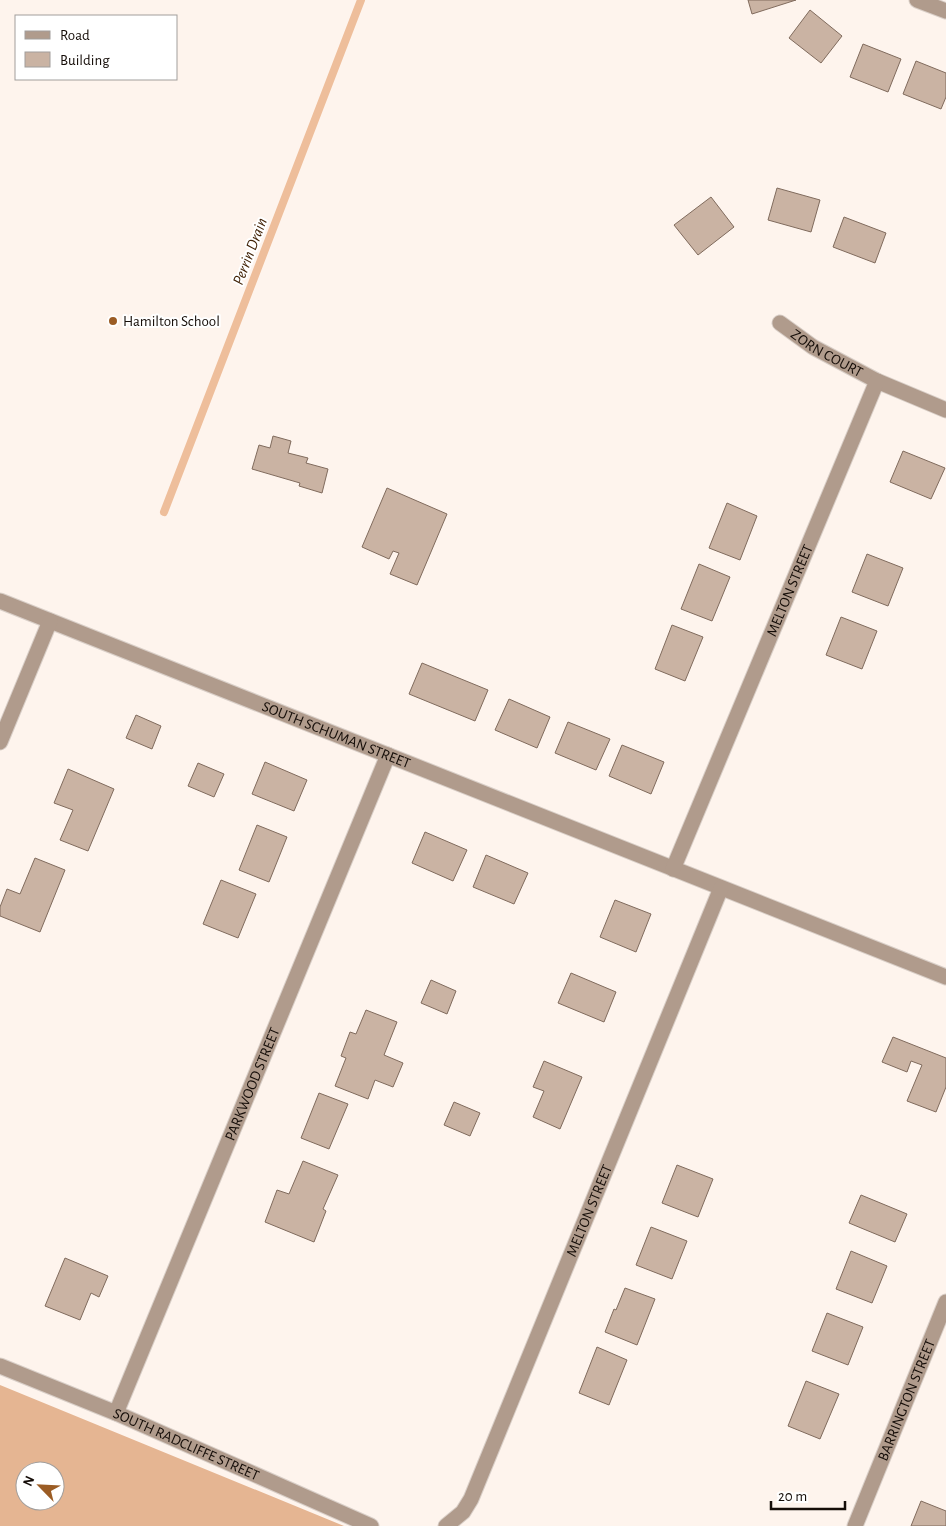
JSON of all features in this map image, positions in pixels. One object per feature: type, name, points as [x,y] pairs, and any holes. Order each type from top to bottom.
[{"type":"street","points":[[917,0],[946,11]]},
{"type":"street","name":"ZORN COURT","points":[[780,323],[813,347],[877,381]]},
{"type":"street","points":[[877,381],[946,410]]},
{"type":"street","name":"MELTON STREET","points":[[673,869],[877,381]]},
{"type":"street","name":"SOUTH SCHUMAN STREET","points":[[0,601],[946,977]]},
{"type":"street","points":[[0,742],[50,621]]},
{"type":"street","name":"PARKWOOD STREET","points":[[116,1413],[388,755]]},
{"type":"street","name":"MELTON STREET","points":[[446,1526],[463,1512],[471,1499],[722,888]]},
{"type":"street","name":"BARRINGTON STREET","points":[[855,1526],[946,1302]]},
{"type":"street","name":"SOUTH RADCLIFFE STREET","points":[[0,1366],[116,1413],[371,1526]]},
{"type":"shaded area","points":[[0,1385],[344,1526],[0,1526]]},
{"type":"building","points":[[748,0],[796,0],[752,14]]},
{"type":"building","points":[[810,10],[842,36],[821,63],[789,38]]},
{"type":"building","points":[[863,44],[901,59],[888,92],[850,77]]},
{"type":"building","points":[[916,61],[946,73],[946,97],[941,109],[903,94]]},
{"type":"building","points":[[777,188],[820,200],[811,232],[768,220]]},
{"type":"building","points":[[711,197],[734,227],[698,255],[674,225]]},
{"type":"building","points":[[844,217],[886,233],[875,263],[833,247]]},
{"type":"building","points":[[273,436],[291,441],[288,453],[308,458],[306,463],[328,469],[322,493],[299,486],[300,483],[252,469],[259,445],[270,448]]},
{"type":"building","points":[[903,451],[945,468],[931,499],[890,482]]},
{"type":"building","points":[[387,488],[447,514],[417,585],[390,574],[399,553],[393,551],[389,559],[362,547]]},
{"type":"building","points":[[727,503],[757,516],[740,560],[709,548]]},
{"type":"building","points":[[867,554],[903,568],[888,606],[852,592]]},
{"type":"building","points":[[699,564],[730,577],[712,621],[681,609]]},
{"type":"building","points":[[841,617],[877,631],[862,669],[826,655]]},
{"type":"building","points":[[672,625],[703,637],[685,681],[655,669]]},
{"type":"building","points":[[422,663],[488,690],[475,721],[409,694]]},
{"type":"building","points":[[509,699],[550,717],[537,748],[495,730]]},
{"type":"building","points":[[136,715],[161,726],[152,749],[126,738]]},
{"type":"building","points":[[568,722],[610,739],[596,770],[555,753]]},
{"type":"building","points":[[622,745],[664,762],[651,794],[609,776]]},
{"type":"building","points":[[265,762],[307,780],[294,811],[252,794]]},
{"type":"building","points":[[198,763],[224,774],[214,797],[188,786]]},
{"type":"building","points":[[68,769],[114,789],[88,851],[60,840],[73,810],[54,803]]},
{"type":"building","points":[[257,825],[287,837],[269,882],[239,870]]},
{"type":"building","points":[[425,832],[467,850],[453,881],[412,863]]},
{"type":"building","points":[[486,855],[528,873],[514,904],[473,887]]},
{"type":"building","points":[[35,858],[65,870],[40,932],[0,916],[0,907],[7,889],[20,894]]},
{"type":"building","points":[[221,880],[256,894],[238,938],[203,924]]},
{"type":"building","points":[[615,900],[651,914],[636,952],[600,937]]},
{"type":"building","points":[[571,973],[616,992],[604,1022],[558,1003]]},
{"type":"building","points":[[431,980],[456,991],[447,1014],[421,1003]]},
{"type":"building","points":[[366,1010],[397,1022],[384,1055],[403,1063],[393,1087],[375,1080],[368,1099],[335,1086],[346,1058],[341,1056],[350,1032],[356,1034]]},
{"type":"building","points":[[893,1037],[946,1058],[946,1087],[936,1112],[907,1101],[922,1065],[911,1061],[907,1072],[882,1062]]},
{"type":"building","points":[[544,1061],[582,1077],[560,1129],[533,1117],[544,1091],[533,1087]]},
{"type":"building","points":[[319,1093],[348,1104],[329,1149],[301,1138]]},
{"type":"building","points":[[454,1102],[480,1113],[470,1136],[444,1125]]},
{"type":"building","points":[[303,1161],[338,1175],[323,1209],[326,1211],[314,1242],[265,1222],[277,1190],[289,1194]]},
{"type":"building","points":[[677,1165],[713,1179],[698,1217],[662,1203]]},
{"type":"building","points":[[861,1195],[907,1214],[895,1242],[849,1223]]},
{"type":"building","points":[[651,1227],[687,1241],[672,1279],[636,1265]]},
{"type":"building","points":[[851,1251],[887,1266],[872,1303],[836,1289]]},
{"type":"building","points":[[65,1258],[108,1276],[99,1297],[91,1293],[80,1320],[45,1306]]},
{"type":"building","points":[[625,1288],[655,1299],[637,1345],[605,1332]]},
{"type":"building","points":[[827,1313],[863,1327],[848,1365],[812,1351]]},
{"type":"building","points":[[597,1347],[627,1360],[609,1405],[579,1393]]},
{"type":"building","points":[[806,1381],[839,1394],[820,1439],[788,1426]]},
{"type":"building","points":[[921,1501],[946,1511],[946,1526],[911,1526]]},
{"type":"waterway","name":"Perrin Drain","points":[[164,512],[361,0]]},
{"type":"place","name":"Hamilton School","points":[[113,321]]}]
